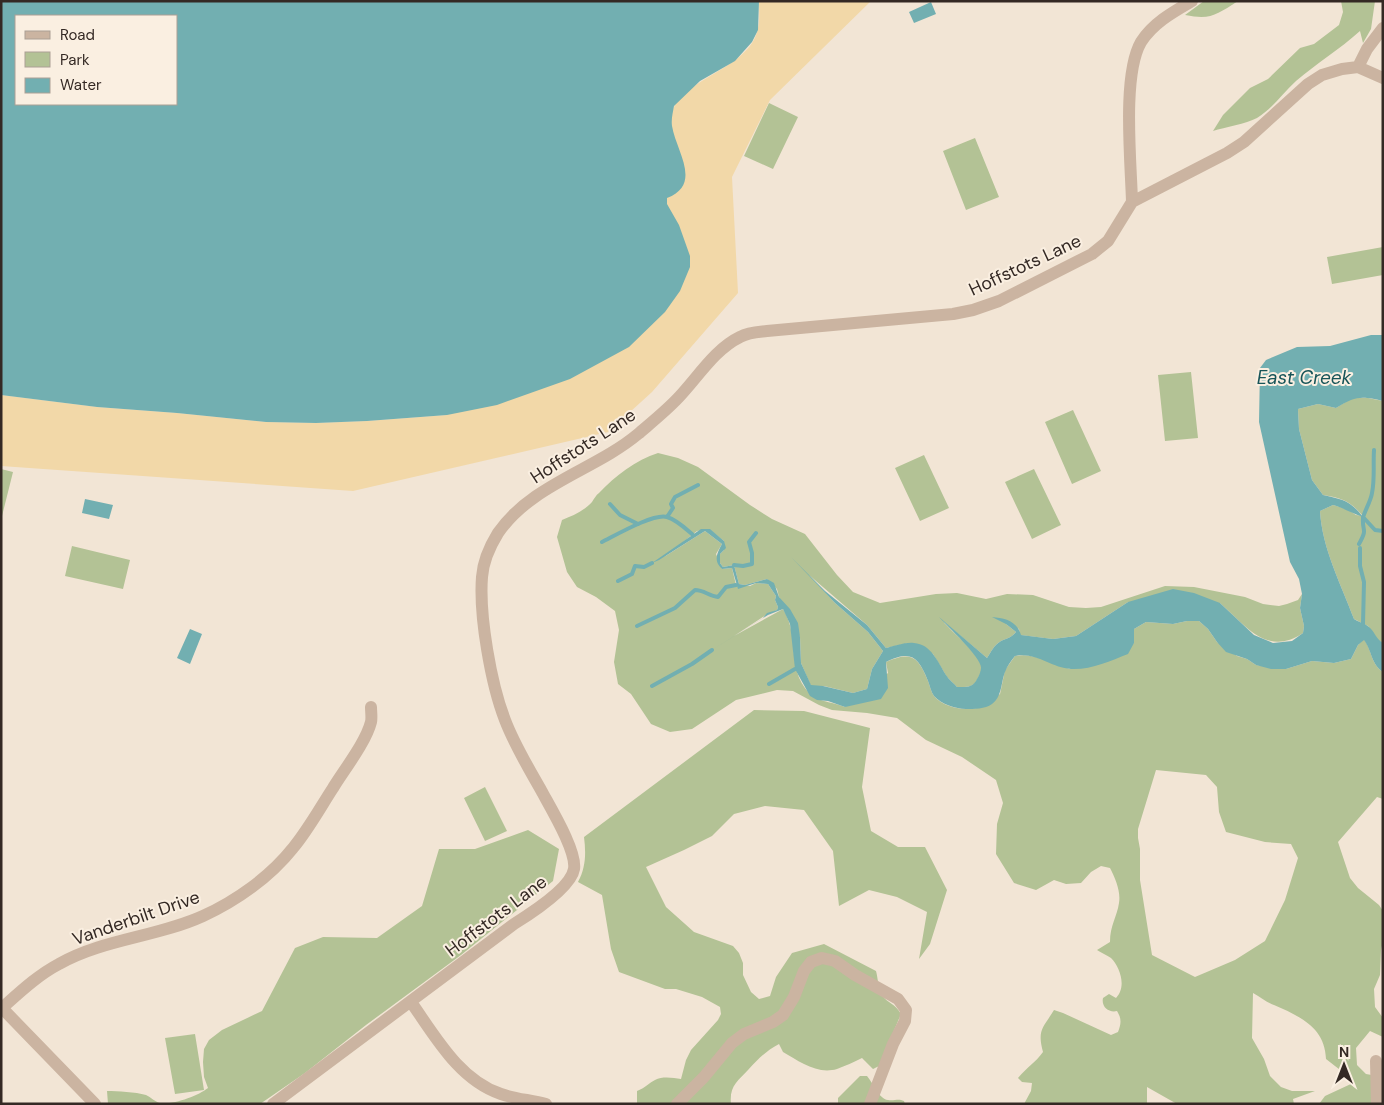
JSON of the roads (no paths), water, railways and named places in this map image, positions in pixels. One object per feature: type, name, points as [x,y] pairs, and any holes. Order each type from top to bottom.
[{"type":"street","points":[[1192,1],[1158,23],[1148,32],[1136,52],[1129,95],[1132,202],[1227,153],[1244,142],[1308,84],[1322,75],[1342,69],[1358,67],[1383,78]]},
{"type":"street","points":[[1358,67],[1367,49],[1383,28]]},
{"type":"street","name":"Hoffstots Lane","points":[[273,1104],[514,924],[545,903],[567,882],[574,869],[573,858],[564,833],[505,719],[491,668],[482,605],[482,576],[491,546],[499,532],[510,520],[532,499],[637,435],[677,399],[722,349],[739,337],[767,330],[953,314],[973,310],[999,301],[1057,273],[1101,248],[1108,241],[1132,202]]},
{"type":"street","name":"Vanderbilt Drive","points":[[2,1008],[34,980],[59,964],[86,952],[170,929],[203,916],[234,899],[267,875],[292,850],[305,833],[362,740],[371,722],[371,707]]},
{"type":"street","points":[[677,1104],[704,1077],[732,1043],[744,1034],[773,1022],[783,1015],[794,996],[804,970],[811,962],[822,958],[836,962],[898,999],[906,1010],[905,1021],[893,1044],[870,1104]]},
{"type":"street","points":[[411,1002],[453,1060],[477,1082],[501,1094],[546,1104]]},
{"type":"street","points":[[2,1008],[95,1104]]},
{"type":"street","points":[[1376,1061],[1377,1104]]},
{"type":"water","points":[[1,1],[759,1],[758,30],[752,42],[735,61],[700,81],[674,106],[672,126],[682,156],[685,176],[684,184],[678,192],[667,198],[667,204],[679,225],[690,256],[690,267],[680,291],[665,312],[629,347],[570,379],[497,405],[447,415],[316,423],[266,422],[97,407],[1,395]]},
{"type":"water","points":[[931,2],[936,14],[914,23],[909,12]]},
{"type":"water","name":"East Creek","points":[[1371,335],[1383,335],[1383,401],[1359,398],[1336,408],[1318,404],[1298,409],[1299,429],[1312,480],[1323,495],[1346,502],[1354,507],[1363,517],[1333,505],[1320,511],[1328,552],[1354,619],[1371,629],[1383,643],[1383,672],[1376,665],[1364,640],[1358,645],[1351,659],[1334,663],[1312,661],[1286,669],[1271,669],[1256,665],[1247,659],[1226,652],[1208,629],[1199,621],[1173,624],[1146,622],[1134,629],[1134,643],[1128,654],[1093,667],[1071,669],[1030,656],[1015,656],[1006,670],[998,697],[992,704],[986,707],[962,709],[949,706],[937,699],[917,661],[908,656],[902,656],[886,662],[888,688],[881,699],[845,707],[828,701],[817,700],[810,696],[795,669],[790,624],[783,609],[768,615],[712,650],[763,618],[767,613],[777,610],[778,607],[775,600],[776,596],[768,584],[756,583],[738,589],[732,568],[722,569],[719,566],[717,554],[722,544],[705,531],[652,563],[701,529],[710,529],[724,541],[726,548],[720,554],[720,563],[723,567],[734,565],[739,584],[745,585],[767,579],[774,583],[779,597],[790,609],[798,623],[801,663],[811,685],[853,693],[867,689],[872,669],[883,651],[868,632],[835,603],[791,557],[825,591],[867,625],[886,648],[911,643],[920,644],[933,654],[947,677],[957,687],[973,684],[980,672],[980,663],[939,617],[987,658],[996,644],[1011,637],[1016,632],[992,617],[1010,621],[1017,626],[1021,635],[1053,639],[1076,636],[1128,602],[1173,589],[1194,593],[1220,603],[1254,635],[1273,643],[1292,641],[1303,633],[1304,626],[1300,608],[1302,594],[1299,579],[1290,562],[1259,422],[1260,368],[1266,360],[1297,347],[1330,346]]},
{"type":"water","points":[[85,499],[113,505],[109,519],[82,513]]},
{"type":"water","points":[[190,629],[202,634],[190,664],[177,658]]},
{"type":"waterway","points":[[1359,544],[1364,532],[1363,518],[1373,488],[1374,450]]},
{"type":"waterway","points":[[667,517],[673,508],[671,504],[675,497],[698,485]]},
{"type":"waterway","points":[[610,504],[620,515],[638,524]]},
{"type":"waterway","points":[[602,542],[635,525],[661,517],[674,520],[693,535]]},
{"type":"waterway","points":[[1363,517],[1375,530],[1383,531]]},
{"type":"waterway","points":[[734,565],[752,564],[749,542],[756,533]]},
{"type":"waterway","points":[[1360,548],[1360,566],[1364,582],[1363,624]]},
{"type":"waterway","points":[[618,581],[632,574],[635,566],[644,567],[652,563]]},
{"type":"waterway","points":[[637,626],[675,608],[695,590],[718,597],[726,587],[736,585]]},
{"type":"waterway","points":[[652,686],[692,664],[712,650]]},
{"type":"waterway","points":[[769,684],[795,669]]}]
